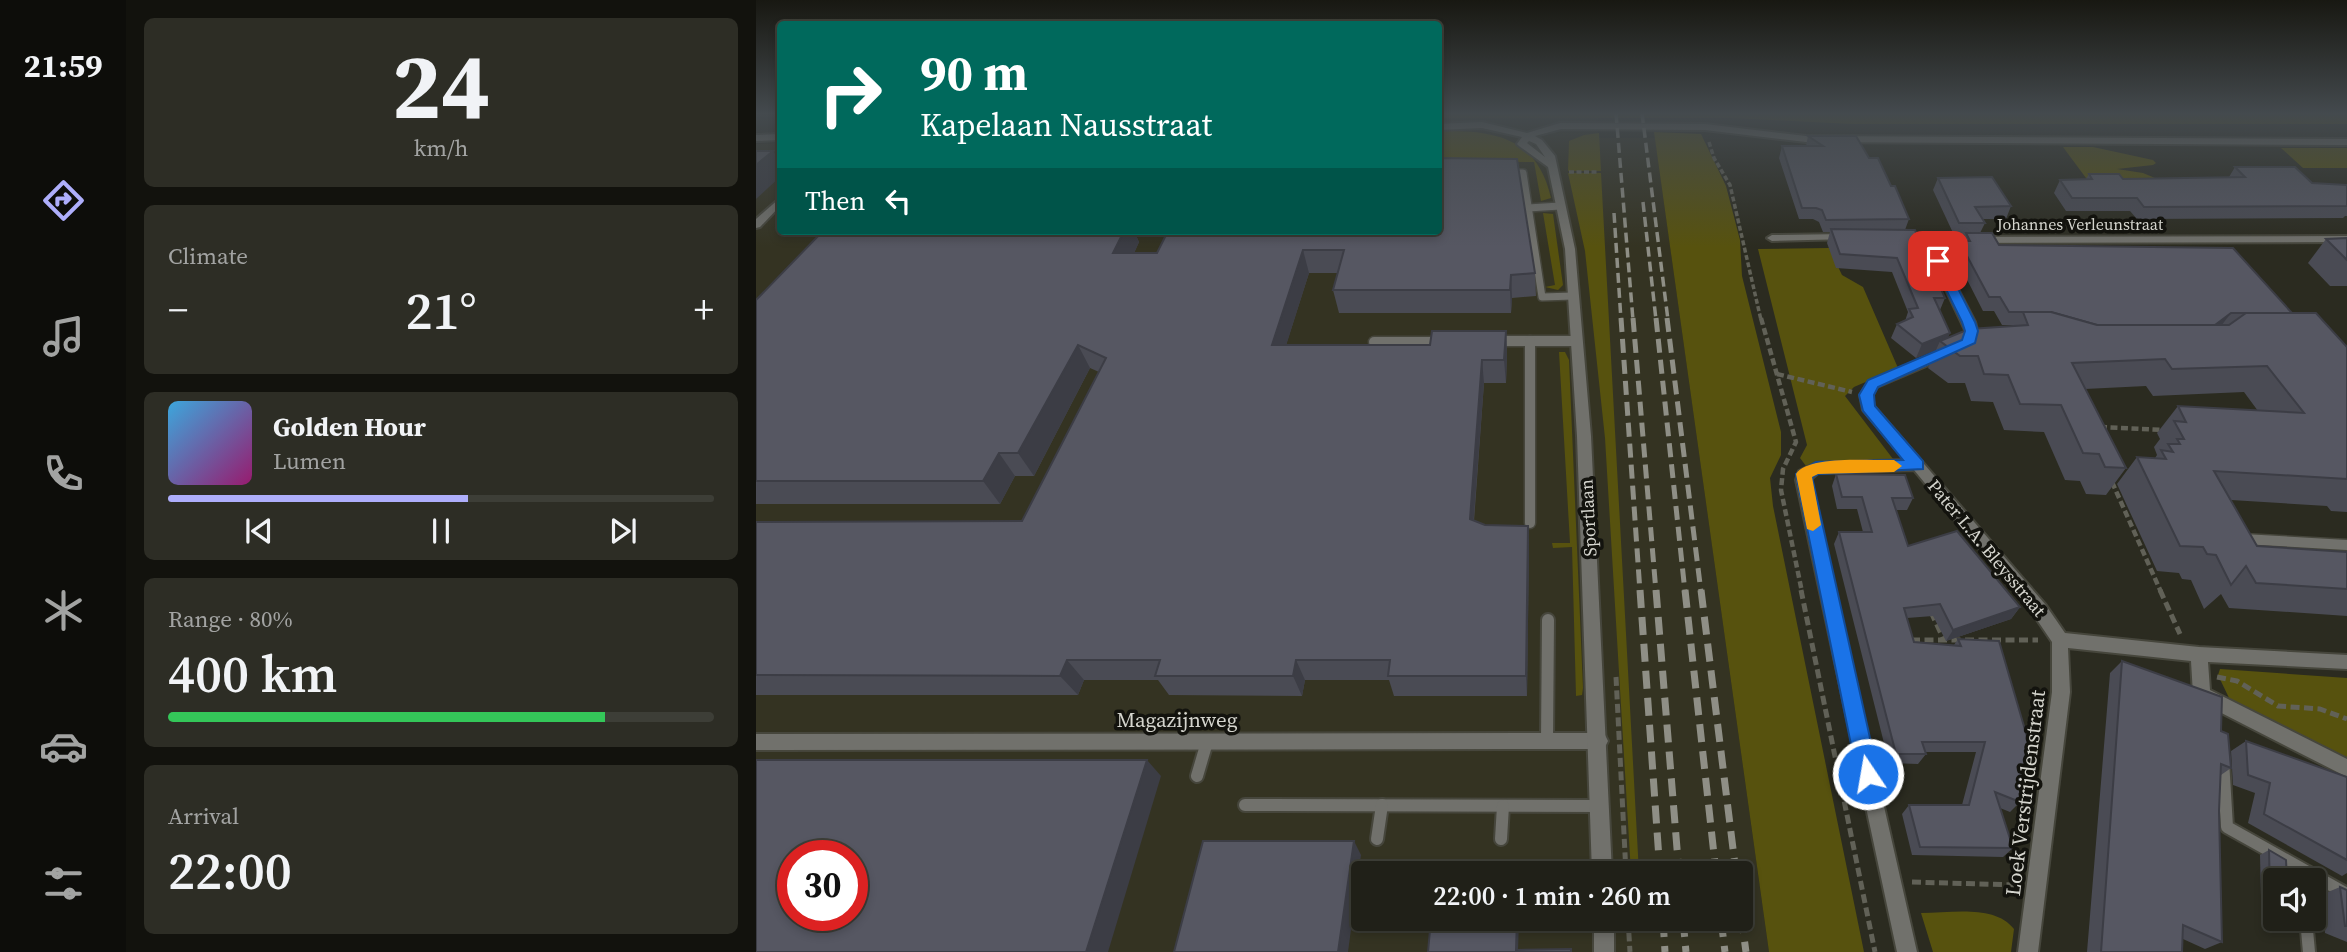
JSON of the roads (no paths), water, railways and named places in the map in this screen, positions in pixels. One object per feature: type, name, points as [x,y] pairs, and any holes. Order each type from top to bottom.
[{"type":"street","points":[[1542,157],[1550,165]]},
{"type":"street","name":"Sportlaan","points":[[1550,157],[1570,249],[1577,341],[1599,741],[1602,861]]},
{"type":"street","points":[[756,225],[777,204]]},
{"type":"street","points":[[1772,238],[1861,237]]},
{"type":"street","name":"Johannes Verleunstraat","points":[[1909,238],[1928,241],[2347,239]]},
{"type":"street","points":[[2225,240],[2234,250]]},
{"type":"street","name":"Pater L.A. Bleysstraat","points":[[1928,241],[1978,332],[1969,343],[1873,384],[1867,395],[1868,407],[2039,610],[2060,640]]},
{"type":"street","points":[[1907,952],[1804,474],[1816,468],[1917,465]]},
{"type":"street","points":[[2060,640],[2194,654],[2347,662]]},
{"type":"street","name":"Loek Verstrijdenstraat","points":[[2028,952],[2061,692],[2060,640]]},
{"type":"street","points":[[2194,654],[2201,673],[2202,694],[2220,710],[2347,768]]},
{"type":"street","name":"Magazijnweg","points":[[756,742],[1599,741]]},
{"type":"street","points":[[1604,931],[1604,952]]},
{"type":"lane","points":[[1499,173],[1523,173],[1542,298],[1573,296]]},
{"type":"lane","points":[[1528,208],[1560,206]]},
{"type":"lane","points":[[1478,341],[1577,341]]},
{"type":"lane","points":[[1530,341],[1530,523]]},
{"type":"lane","points":[[1374,342],[1452,342]]},
{"type":"lane","points":[[2229,538],[2347,545]]},
{"type":"lane","points":[[1547,741],[1548,620]]},
{"type":"lane","points":[[1197,776],[1207,742]]},
{"type":"lane","points":[[2222,745],[2227,827],[2292,868]]},
{"type":"lane","points":[[1245,805],[1601,806]]},
{"type":"lane","points":[[1377,839],[1382,805]]},
{"type":"lane","points":[[1501,839],[1503,806]]},
{"type":"lane","points":[[2326,885],[2347,894]]},
{"type":"lane","points":[[2307,931],[2309,952]]},
{"type":"railway","points":[[1620,157],[1633,320]]},
{"type":"railway","points":[[1648,157],[1668,320]]},
{"type":"railway","points":[[1643,202],[1656,320]]},
{"type":"railway","points":[[1614,213],[1621,320]]},
{"type":"railway","points":[[1621,318],[1640,592]]},
{"type":"railway","points":[[1633,318],[1656,592]]},
{"type":"railway","points":[[1656,318],[1685,592]]},
{"type":"railway","points":[[1667,318],[1701,592]]},
{"type":"railway","points":[[1640,590],[1659,861]]},
{"type":"railway","points":[[1656,590],[1678,861]]},
{"type":"railway","points":[[1685,590],[1715,861]]},
{"type":"railway","points":[[1701,590],[1735,861]]},
{"type":"railway","points":[[1664,931],[1665,952]]},
{"type":"railway","points":[[1684,931],[1686,952]]},
{"type":"railway","points":[[1722,931],[1725,952]]},
{"type":"railway","points":[[1743,931],[1746,952]]}]
